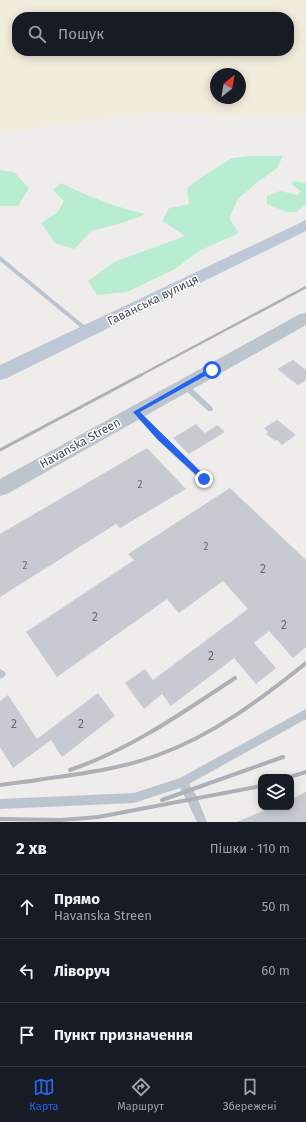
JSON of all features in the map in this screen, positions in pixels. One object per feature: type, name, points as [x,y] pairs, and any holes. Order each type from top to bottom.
[{"type":"main road","name":"Гаванська вулиця","points":[[0,374],[306,225]]},
{"type":"street","name":"Havanska Streen","points":[[0,488],[184,385],[304,321]]},
{"type":"lane","points":[[0,258],[88,331]]},
{"type":"lane","points":[[184,385],[210,409]]},
{"type":"lane","points":[[136,412],[204,479]]},
{"type":"lane","points":[[0,804],[134,798],[182,782],[306,714]]},
{"type":"lane","points":[[182,782],[192,799],[202,822]]},
{"type":"green space","points":[[251,156],[283,156],[277,168],[238,199],[229,218],[239,233],[199,251],[175,269],[127,292],[97,295],[88,281],[114,262],[185,236],[162,221],[169,208],[189,204],[187,188],[232,158]]},
{"type":"green space","points":[[0,170],[14,172],[29,188],[18,206],[0,206]]},
{"type":"green space","points":[[294,181],[306,183],[306,205],[296,212],[287,212],[267,204],[267,196],[280,191],[298,195],[301,191],[291,184]]},
{"type":"green space","points":[[61,183],[102,201],[146,214],[122,223],[91,231],[74,249],[55,243],[41,223],[58,212],[64,201],[53,190]]},
{"type":"sand","points":[[0,0],[306,0],[306,115],[291,117],[150,113],[0,132]]},
{"type":"building","points":[[293,360],[306,370],[306,380],[298,385],[277,369]]},
{"type":"building","points":[[277,420],[296,435],[282,445],[277,440],[275,441],[266,434],[268,432],[264,428]]},
{"type":"building","points":[[196,424],[205,433],[217,425],[225,432],[189,454],[173,438]]},
{"type":"building","points":[[147,448],[186,489],[120,528],[116,524],[0,597],[0,534]]},
{"type":"building","points":[[230,488],[306,560],[306,647],[293,658],[269,631],[254,643],[276,668],[256,684],[234,658],[171,706],[162,694],[144,709],[125,683],[145,669],[153,680],[248,609],[223,581],[179,613],[167,599],[57,677],[26,632],[134,560],[128,554]]},
{"type":"building","points":[[98,693],[115,716],[62,757],[51,740],[13,768],[0,747],[0,701],[8,695],[37,739]]},
{"type":"building","points":[[306,792],[306,822],[237,822],[265,810],[294,810],[294,798]]},
{"type":"railway","points":[[139,376],[306,287]]},
{"type":"railway","points":[[0,450],[141,375]]},
{"type":"railway","points":[[24,782],[108,769],[158,755],[178,747],[217,727],[253,703],[306,663]]},
{"type":"railway","points":[[70,770],[114,752],[135,741],[176,717],[235,678]]},
{"type":"railway","points":[[162,800],[283,757]]},
{"type":"railway","points":[[294,776],[306,772]]},
{"type":"railway","points":[[0,785],[30,781]]},
{"type":"railway","points":[[0,819],[61,820],[98,817],[258,787]]},
{"type":"route","points":[[204,479],[136,412],[212,370]]}]
